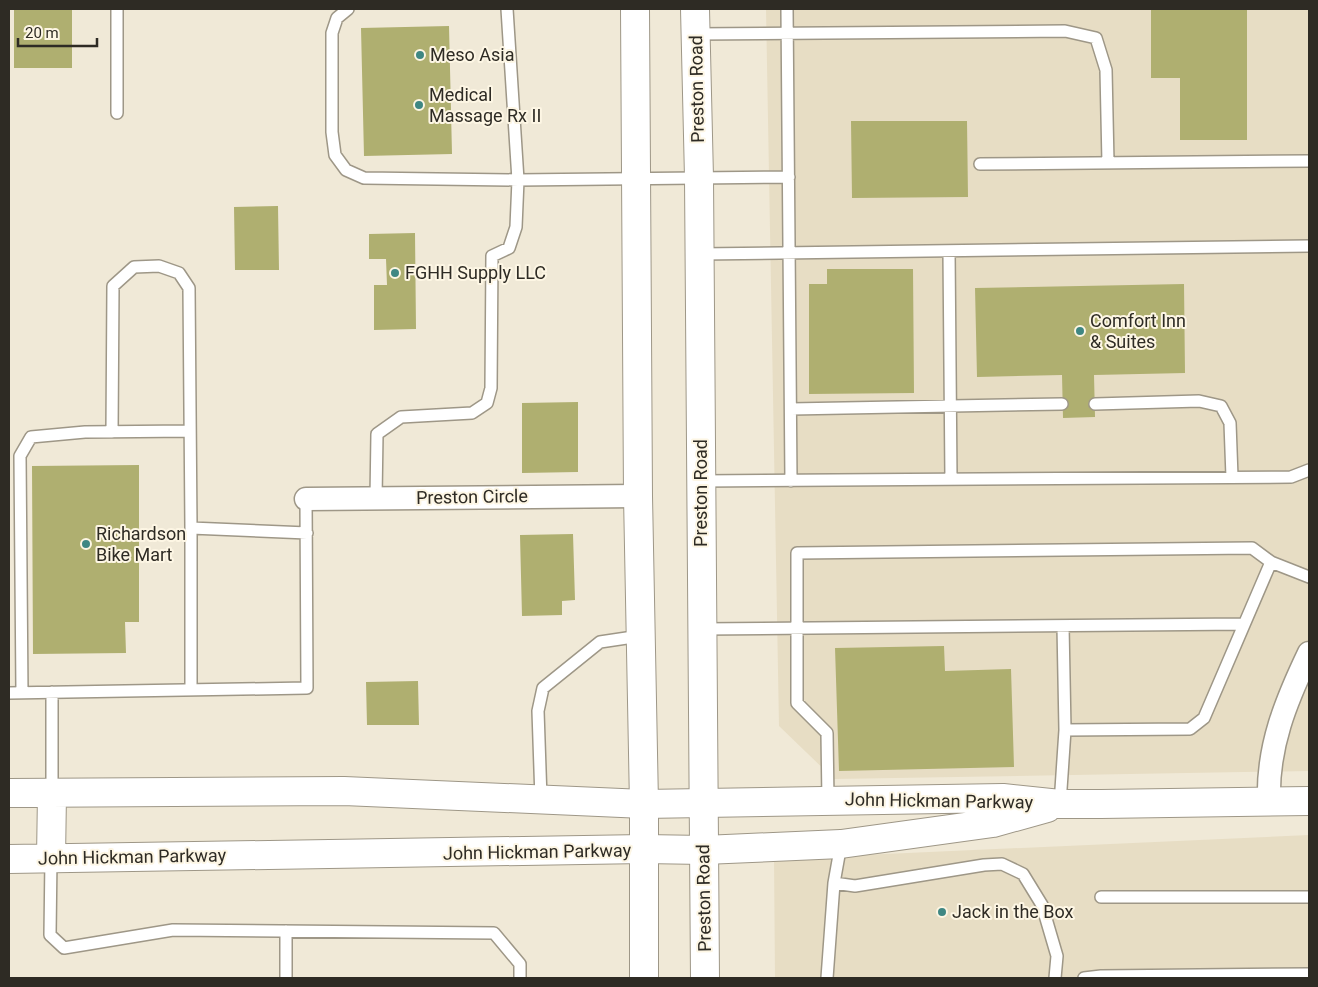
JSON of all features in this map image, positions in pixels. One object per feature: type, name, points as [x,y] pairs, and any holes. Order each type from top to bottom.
[{"type":"street","points":[[635,9],[638,496],[644,804],[644,978]]},
{"type":"street","name":"Preston Road","points":[[695,21],[700,254],[705,978]]},
{"type":"street","name":"Preston Circle","points":[[306,499],[638,496]]},
{"type":"street","points":[[1269,802],[1268,778],[1278,728],[1292,688],[1309,653]]},
{"type":"street","name":"John Hickman Parkway","points":[[9,793],[344,791],[644,804],[1003,798],[1060,804],[1309,801]]},
{"type":"street","points":[[51,858],[52,794]]},
{"type":"street","name":"John Hickman Parkway","points":[[9,859],[704,850],[841,844],[993,823],[1060,804]]},
{"type":"lane","points":[[117,9],[117,113]]},
{"type":"lane","points":[[348,9],[337,18],[332,33],[332,132],[334,155],[346,170],[364,178],[518,180],[788,177]]},
{"type":"lane","points":[[376,498],[377,434],[401,417],[472,413],[487,403],[491,388],[492,256],[508,248],[516,227],[518,180],[507,9]]},
{"type":"lane","points":[[787,9],[791,481]]},
{"type":"lane","points":[[695,21],[787,33],[1065,31],[1096,38],[1106,70],[1108,163]]},
{"type":"lane","points":[[980,164],[1309,161]]},
{"type":"lane","points":[[700,254],[1309,246]]},
{"type":"lane","points":[[949,251],[952,479]]},
{"type":"lane","points":[[112,432],[113,286],[134,266],[159,266],[179,273],[189,288],[192,528],[191,690]]},
{"type":"lane","points":[[1095,404],[1199,401],[1222,406],[1230,423],[1232,477]]},
{"type":"lane","points":[[791,409],[1062,404]]},
{"type":"lane","points":[[22,693],[20,456],[31,437],[85,432],[190,431]]},
{"type":"lane","points":[[701,481],[1291,476],[1309,470]]},
{"type":"lane","points":[[9,693],[307,688],[306,499]]},
{"type":"lane","points":[[192,528],[307,533]]},
{"type":"lane","points":[[828,800],[827,733],[797,703],[797,553],[1252,548],[1271,562],[1309,577]]},
{"type":"lane","points":[[1065,730],[1190,730],[1204,718],[1271,562]]},
{"type":"lane","points":[[702,629],[1244,624]]},
{"type":"lane","points":[[1060,804],[1065,730],[1063,626]]},
{"type":"lane","points":[[541,799],[538,711],[543,688],[600,642],[641,636]]},
{"type":"lane","points":[[52,692],[52,794]]},
{"type":"lane","points":[[827,978],[834,883],[841,844]]},
{"type":"lane","points":[[51,858],[50,935],[64,948],[174,930],[494,933],[520,964],[520,978]]},
{"type":"lane","points":[[834,883],[854,886],[984,864],[1002,864],[1023,874],[1042,905],[1057,956],[1055,978]]},
{"type":"lane","points":[[1101,896],[1309,898]]},
{"type":"lane","points":[[286,931],[286,978]]},
{"type":"lane","points":[[1084,978],[1101,976],[1309,974]]},
{"type":"shaded area","points":[[766,9],[1309,9],[1309,771],[834,779],[779,726]]},
{"type":"shaded area","points":[[1309,835],[1309,978],[775,978],[774,859]]},
{"type":"building","points":[[14,9],[72,9],[72,68],[14,68]]},
{"type":"building","points":[[1151,9],[1247,9],[1247,140],[1180,140],[1180,78],[1151,78]]},
{"type":"building","points":[[449,26],[452,154],[364,156],[361,28]]},
{"type":"building","points":[[851,121],[967,121],[968,197],[852,198]]},
{"type":"building","points":[[278,206],[279,270],[235,270],[234,207]]},
{"type":"building","points":[[415,233],[416,329],[374,330],[374,285],[387,285],[386,259],[369,259],[369,234]]},
{"type":"building","points":[[827,269],[913,269],[914,393],[809,394],[809,284],[827,284]]},
{"type":"building","name":"Comfort Inn & Suites","points":[[1184,284],[1185,373],[1094,375],[1095,417],[1063,418],[1062,375],[977,377],[975,288]]},
{"type":"building","points":[[578,402],[578,472],[522,473],[522,403]]},
{"type":"building","name":"Richardson Bike Mart","points":[[139,465],[139,622],[125,622],[126,653],[33,654],[32,466]]},
{"type":"building","points":[[573,534],[575,600],[562,601],[562,615],[522,616],[520,535]]},
{"type":"building","points":[[944,646],[945,671],[1011,669],[1014,767],[839,771],[835,648]]},
{"type":"building","points":[[418,681],[419,725],[367,725],[366,682]]},
{"type":"place","name":"Meso Asia","points":[[420,55]]},
{"type":"place","name":"Medical Massage Rx II","points":[[419,105]]},
{"type":"place","name":"FGHH Supply LLC","points":[[395,273]]},
{"type":"place","name":"Comfort Inn & Suites","points":[[1080,331]]},
{"type":"place","name":"Richardson Bike Mart","points":[[86,544]]},
{"type":"place","name":"Jack in the Box","points":[[942,912]]}]
